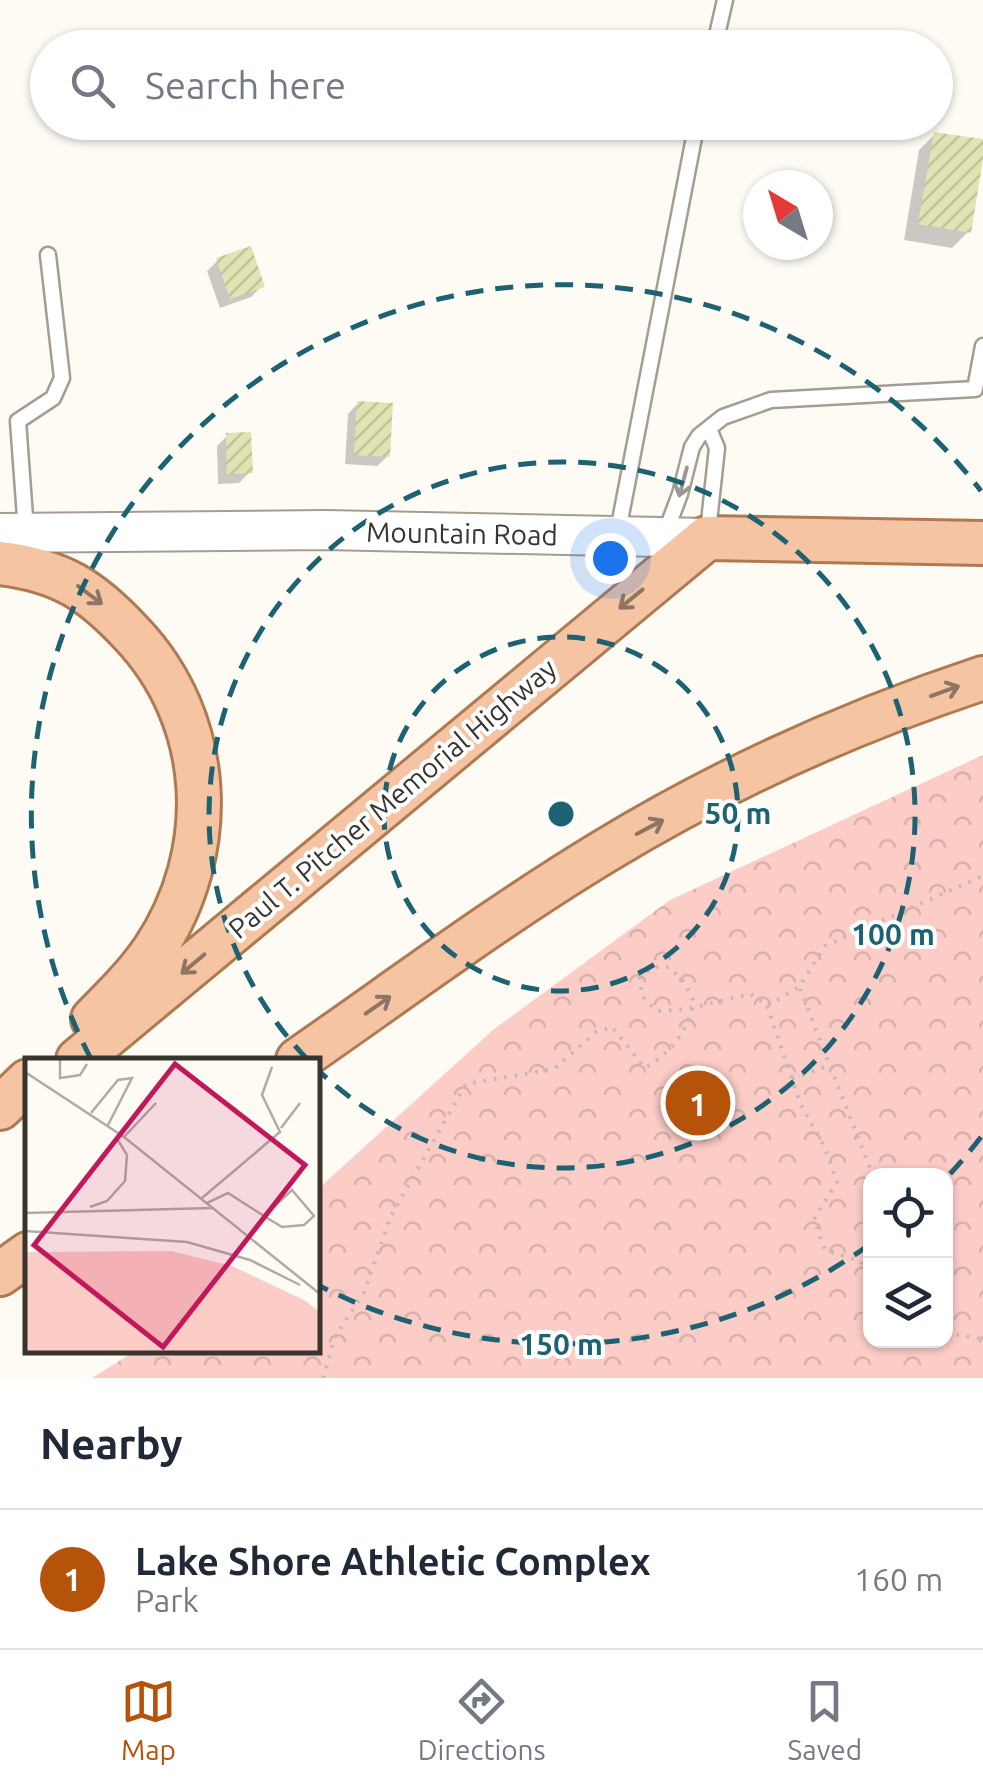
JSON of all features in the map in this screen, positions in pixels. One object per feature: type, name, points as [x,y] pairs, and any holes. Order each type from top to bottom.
[{"type":"main road","name":"Mountain Road","points":[[9,543],[326,530],[983,542]]},
{"type":"main road","name":"Paul T. Pitcher Memorial Highway","points":[[80,1058],[707,538]]},
{"type":"main road","points":[[9,543],[20,565],[72,582],[108,608],[147,650],[172,689],[191,737],[200,784],[197,839],[181,898],[154,950],[114,998],[51,1058]]},
{"type":"main road","points":[[301,1058],[606,850],[706,796],[829,738],[902,706],[983,678]]},
{"type":"main road","points":[[0,1108],[25,1085]]},
{"type":"main road","points":[[0,1126],[25,1105]]},
{"type":"main road","points":[[0,1274],[25,1256]]},
{"type":"lane","points":[[718,30],[726,0]]},
{"type":"lane","points":[[617,536],[694,140]]},
{"type":"lane","points":[[9,543],[18,421],[53,398],[62,378],[48,256]]},
{"type":"lane","points":[[662,539],[680,494],[692,447],[723,417],[771,400],[979,388],[983,346]]},
{"type":"lane","points":[[707,538],[718,448],[710,429]]},
{"type":"path","points":[[767,1006],[799,987],[825,946],[983,876]]},
{"type":"path","points":[[322,1378],[335,1337],[364,1292],[392,1216],[466,1084],[554,1069],[596,1032],[612,1027],[644,1068],[665,1056],[688,1026],[693,1008],[694,1002],[685,983],[670,967],[653,967],[640,978],[642,996],[657,1012],[693,1008],[752,994],[767,1006],[802,1106],[825,1148],[837,1182],[814,1219],[825,1250],[860,1261],[863,1266]]},
{"type":"path","points":[[799,987],[870,1168]]},
{"type":"path","points":[[792,1079],[830,1064]]},
{"type":"path","points":[[953,1334],[983,1339]]},
{"type":"green space","points":[[983,755],[983,1378],[92,1378],[132,1353],[320,1353],[320,1187],[493,1030],[670,900]]},
{"type":"building","points":[[953,135],[983,139],[971,233],[918,224],[933,140],[953,140]]},
{"type":"building","points":[[251,246],[265,287],[230,299],[216,258]]},
{"type":"building","points":[[357,401],[393,403],[390,457],[354,455]]},
{"type":"building","points":[[251,432],[253,473],[227,474],[226,433]]},
{"type":"place","name":"Lake Shore Athletic Complex","points":[[698,1103]]}]
